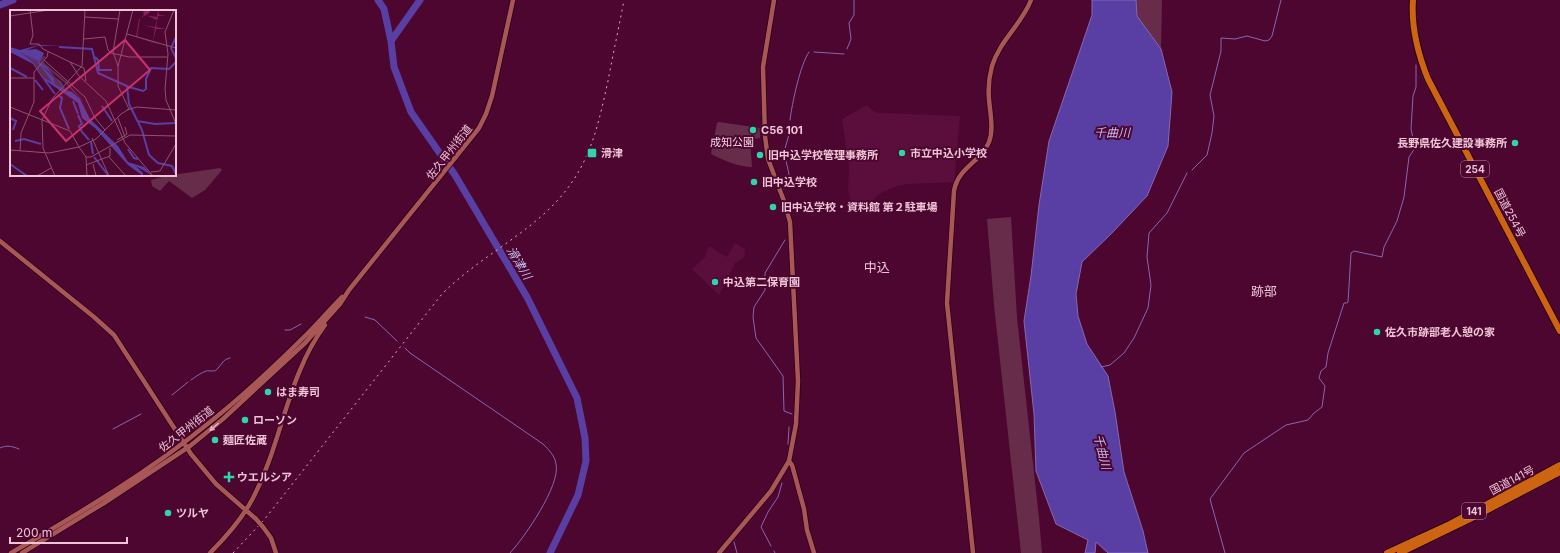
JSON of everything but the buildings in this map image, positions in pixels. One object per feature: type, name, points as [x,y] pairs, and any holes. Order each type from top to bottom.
[{"type":"highway","name":"国道254号","points":[[1413,0],[1418,50],[1428,79],[1560,330]]},
{"type":"highway","name":"国道141号","points":[[1387,553],[1450,524],[1560,465]]},
{"type":"highway","name":"国道141号","points":[[1400,553],[1476,516],[1560,472]]},
{"type":"main road","name":"佐久甲州街道","points":[[11,553],[108,494],[184,443],[224,411],[318,323],[349,290],[479,128],[489,108],[513,0]]},
{"type":"main road","points":[[719,553],[774,487],[789,461],[796,424],[798,380],[791,238],[788,214],[767,155],[764,128],[763,67],[774,0]]},
{"type":"main road","points":[[973,553],[947,303],[954,191],[959,177],[980,155],[989,142],[991,128],[988,85],[992,66],[1000,48],[1023,17],[1031,0]]},
{"type":"main road","points":[[0,241],[88,312],[114,335],[187,448],[216,484],[263,526],[271,538],[276,553]]},
{"type":"main road","name":"佐久甲州街道","points":[[22,553],[100,506],[187,448],[223,419],[312,336],[340,304],[349,290]]},
{"type":"main road","points":[[304,359],[318,334],[340,304]]},
{"type":"main road","points":[[210,553],[230,532],[256,493],[318,323]]},
{"type":"main road","points":[[789,461],[792,465],[804,509],[807,530],[814,553]]},
{"type":"shaded area","name":"市立中込小学校","points":[[867,105],[878,113],[960,116],[954,182],[907,184],[898,186],[878,195],[866,208],[858,212],[854,212],[848,190],[849,167],[842,119]]},
{"type":"shaded area","name":"中込第二保育園","points":[[735,243],[745,249],[744,258],[735,263],[719,295],[692,269],[705,257],[709,246],[727,257]]},
{"type":"green space","points":[[1136,0],[1162,0],[1161,49],[1137,16]]},
{"type":"green space","name":"成知公園","points":[[719,122],[760,128],[760,138],[750,140],[752,167],[726,161],[711,154],[717,123]]},
{"type":"green space","points":[[220,168],[222,170],[205,190],[192,198],[169,181],[160,191],[152,186],[151,180],[165,176],[176,176],[176,174]]},
{"type":"green space","points":[[1011,217],[1017,318],[1042,553],[1021,553],[994,305],[987,219]]},
{"type":"water","name":"千曲川","points":[[1092,0],[1136,0],[1137,16],[1161,49],[1172,92],[1168,146],[1147,196],[1082,262],[1076,294],[1078,316],[1087,344],[1108,376],[1124,472],[1143,531],[1148,553],[1108,553],[1096,542],[1095,553],[1085,553],[1088,540],[1056,524],[1036,471],[1034,414],[1024,321],[1049,141],[1092,15]]},
{"type":"waterway","points":[[0,5],[13,0]]},
{"type":"waterway","name":"滑津川","points":[[378,0],[384,9],[391,41],[394,67],[411,112],[455,175],[527,297],[577,398],[585,438],[586,461],[578,495],[550,553]]},
{"type":"waterway","name":"滑津川","points":[[391,41],[420,0]]},
{"type":"waterway","points":[[847,49],[851,39],[849,23],[854,15],[854,0]]},
{"type":"waterway","points":[[1192,170],[1207,155],[1212,133],[1214,116],[1210,95],[1221,51],[1221,38],[1235,39],[1247,36],[1265,41],[1269,40],[1272,36],[1281,0]]},
{"type":"waterway","points":[[790,120],[800,75],[809,52]]},
{"type":"waterway","points":[[814,52],[844,54]]},
{"type":"waterway","points":[[1225,553],[1210,499],[1244,453],[1286,425],[1308,420],[1322,407],[1325,386],[1319,378],[1321,371],[1326,367],[1328,353],[1344,303],[1348,302],[1351,253],[1354,251],[1382,257],[1384,247],[1397,221],[1404,197],[1409,157],[1415,148],[1411,129],[1413,96],[1416,87],[1416,65]]},
{"type":"waterway","points":[[784,189],[789,174],[784,152],[790,131],[789,125]]},
{"type":"waterway","points":[[1101,367],[1110,365],[1124,353],[1134,338],[1148,308],[1151,285],[1147,257],[1149,233],[1167,213],[1187,173]]},
{"type":"waterway","points":[[789,205],[791,212]]},
{"type":"waterway","points":[[785,240],[765,273],[765,290],[754,307],[753,317],[756,338],[783,376],[784,411],[792,414]]},
{"type":"waterway","points":[[365,317],[375,320],[397,341]]},
{"type":"waterway","points":[[285,330],[290,330],[301,324]]},
{"type":"waterway","points":[[405,348],[410,353],[543,444],[554,458],[556,473],[553,485],[532,524],[510,553]]},
{"type":"waterway","points":[[191,380],[206,371],[217,370],[224,361],[230,358]]},
{"type":"waterway","points":[[172,395],[188,382]]},
{"type":"waterway","points":[[113,429],[141,414]]},
{"type":"waterway","points":[[788,444],[789,427]]},
{"type":"waterway","points":[[0,448],[9,446],[19,449]]},
{"type":"waterway","points":[[771,546],[761,527],[768,512],[778,497],[782,483]]},
{"type":"waterway","points":[[734,542],[737,553]]},
{"type":"railway","points":[[233,553],[264,520],[442,294],[467,272],[533,224],[560,198],[571,183],[581,168],[599,119],[624,0]]},
{"type":"place","name":"C56 101","points":[[753,130]]},
{"type":"place","name":"長野県佐久建設事務所","points":[[1515,143]]},
{"type":"place","name":"滑津","points":[[592,153]]},
{"type":"place","name":"市立中込小学校","points":[[902,153]]},
{"type":"place","name":"旧中込学校管理事務所","points":[[760,155]]},
{"type":"place","name":"旧中込学校","points":[[754,182]]},
{"type":"place","name":"旧中込学校・資料館 第２駐車場","points":[[773,207]]},
{"type":"place","name":"中込第二保育園","points":[[715,282]]},
{"type":"place","name":"佐久市跡部老人憩の家","points":[[1377,332]]},
{"type":"place","name":"はま寿司","points":[[268,392]]},
{"type":"place","name":"ローソン","points":[[245,420]]},
{"type":"place","name":"麺匠佐蔵","points":[[215,440]]},
{"type":"place","name":"ウエルシア","points":[[229,477]]},
{"type":"place","name":"ツルヤ","points":[[168,513]]},
{"type":"district","name":"中込","points":[[877,267]]},
{"type":"district","name":"跡部","points":[[1264,291]]}]
